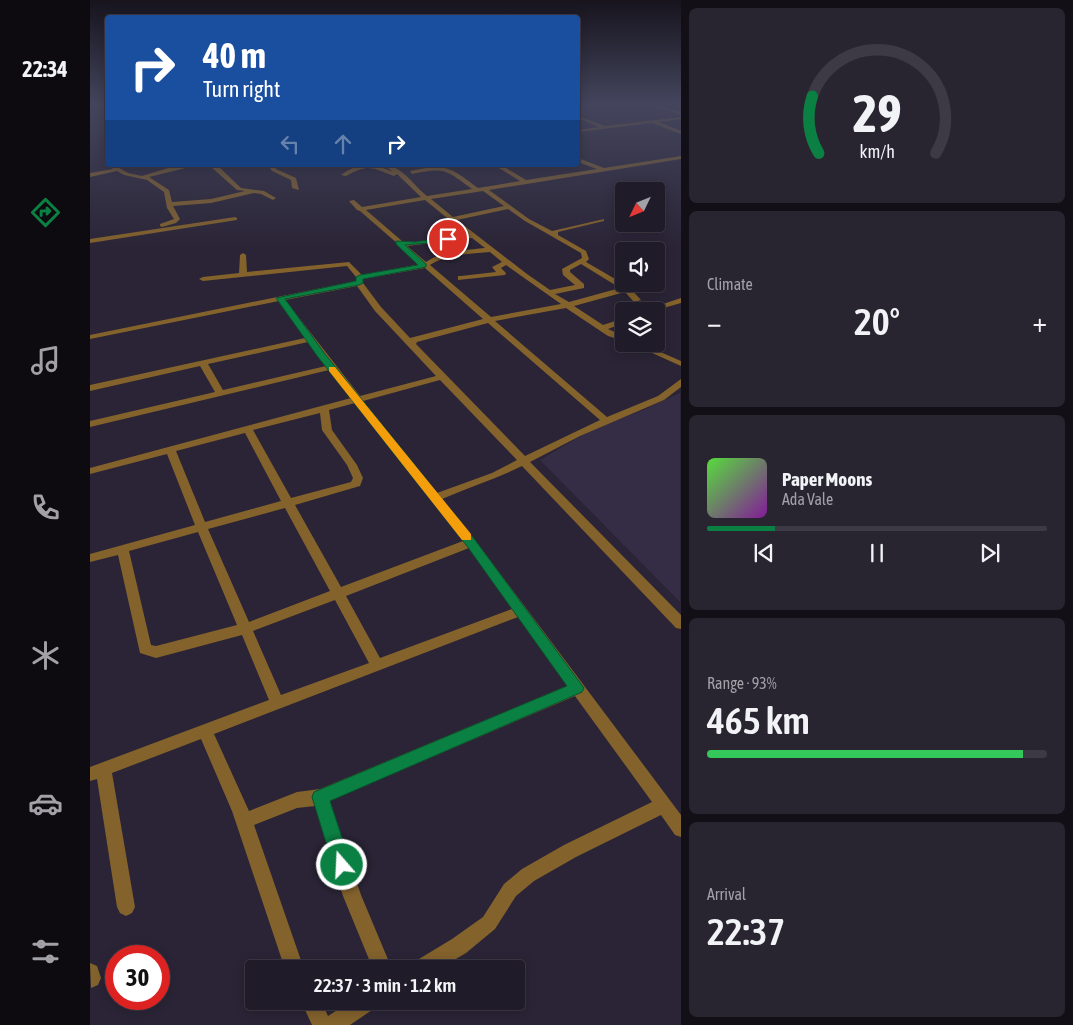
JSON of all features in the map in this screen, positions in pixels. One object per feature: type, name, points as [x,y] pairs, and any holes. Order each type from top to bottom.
[{"type":"street","points":[[359,209],[680,157]]},
{"type":"street","points":[[580,163],[606,170]]},
{"type":"street","points":[[580,165],[586,173]]},
{"type":"street","points":[[113,167],[131,176],[144,177],[178,167]]},
{"type":"street","points":[[214,167],[234,186],[244,191],[262,192],[273,198]]},
{"type":"street","points":[[272,167],[274,170],[294,179],[294,187],[297,189]]},
{"type":"street","points":[[344,176],[360,167]]},
{"type":"street","points":[[374,167],[385,169],[406,178]]},
{"type":"street","points":[[390,167],[406,178],[413,188],[452,220],[507,262],[549,293],[615,334]]},
{"type":"street","points":[[406,178],[416,167]]},
{"type":"street","points":[[412,172],[432,167],[446,167],[584,252],[586,259],[566,269],[566,273],[581,286],[549,293]]},
{"type":"street","points":[[500,167],[525,182]]},
{"type":"street","points":[[90,175],[116,170]]},
{"type":"street","points":[[144,177],[167,191],[170,204],[177,219],[174,222],[144,230],[145,233]]},
{"type":"street","points":[[170,204],[217,200],[254,191]]},
{"type":"street","points":[[352,202],[606,422]]},
{"type":"street","points":[[452,220],[510,207]]},
{"type":"street","points":[[90,241],[235,219]]},
{"type":"street","points":[[555,235],[555,231],[602,220]]},
{"type":"street","points":[[398,243],[415,244],[474,236]]},
{"type":"street","points":[[90,336],[280,298],[424,266],[435,259],[453,255],[491,250]]},
{"type":"street","points":[[243,255],[243,275]]},
{"type":"street","points":[[580,261],[593,271],[615,282]]},
{"type":"street","points":[[461,278],[502,272],[496,267],[507,262]]},
{"type":"street","points":[[203,279],[349,264],[378,309],[411,345],[523,459],[680,624]]},
{"type":"street","points":[[411,345],[413,340],[488,320],[568,305],[618,292]]},
{"type":"street","points":[[631,292],[637,300]]},
{"type":"street","points":[[280,298],[331,367],[471,543],[680,829]]},
{"type":"street","points":[[665,305],[680,300]]},
{"type":"street","points":[[602,328],[615,323]]},
{"type":"street","points":[[90,388],[310,339]]},
{"type":"street","points":[[655,352],[680,364]]},
{"type":"street","points":[[202,362],[220,393]]},
{"type":"street","points":[[90,424],[331,367]]},
{"type":"street","points":[[90,471],[356,398],[442,377]]},
{"type":"street","points":[[436,498],[455,489],[496,475],[523,459],[661,398],[680,382]]},
{"type":"street","points":[[90,558],[352,486],[358,482],[352,465],[327,430],[324,407]]},
{"type":"street","points":[[247,428],[317,560],[338,593],[376,664]]},
{"type":"street","points":[[170,449],[204,527],[211,551],[247,628],[277,703]]},
{"type":"street","points":[[122,548],[145,649],[156,652],[247,628],[471,543]]},
{"type":"street","points":[[126,907],[96,772],[376,664],[520,611]]},
{"type":"street","points":[[244,821],[296,800],[320,797],[577,688]]},
{"type":"street","points":[[204,731],[244,821],[292,960]]},
{"type":"street","points":[[320,797],[352,896],[379,960]]},
{"type":"street","points":[[436,960],[460,946],[488,922],[510,890],[528,876],[570,851],[663,805]]},
{"type":"street","points":[[314,1010],[322,1025]]},
{"type":"street","points":[[333,1025],[355,1010]]},
{"type":"shaded area","points":[[680,393],[680,602],[540,460],[594,428],[641,411]]},
{"type":"slow traffic","points":[[332,369],[466,537]]},
{"type":"route","points":[[342,865],[320,797],[577,688],[471,543],[343,383],[280,298],[359,283],[360,277],[424,266],[398,243],[415,244],[448,239]]}]
